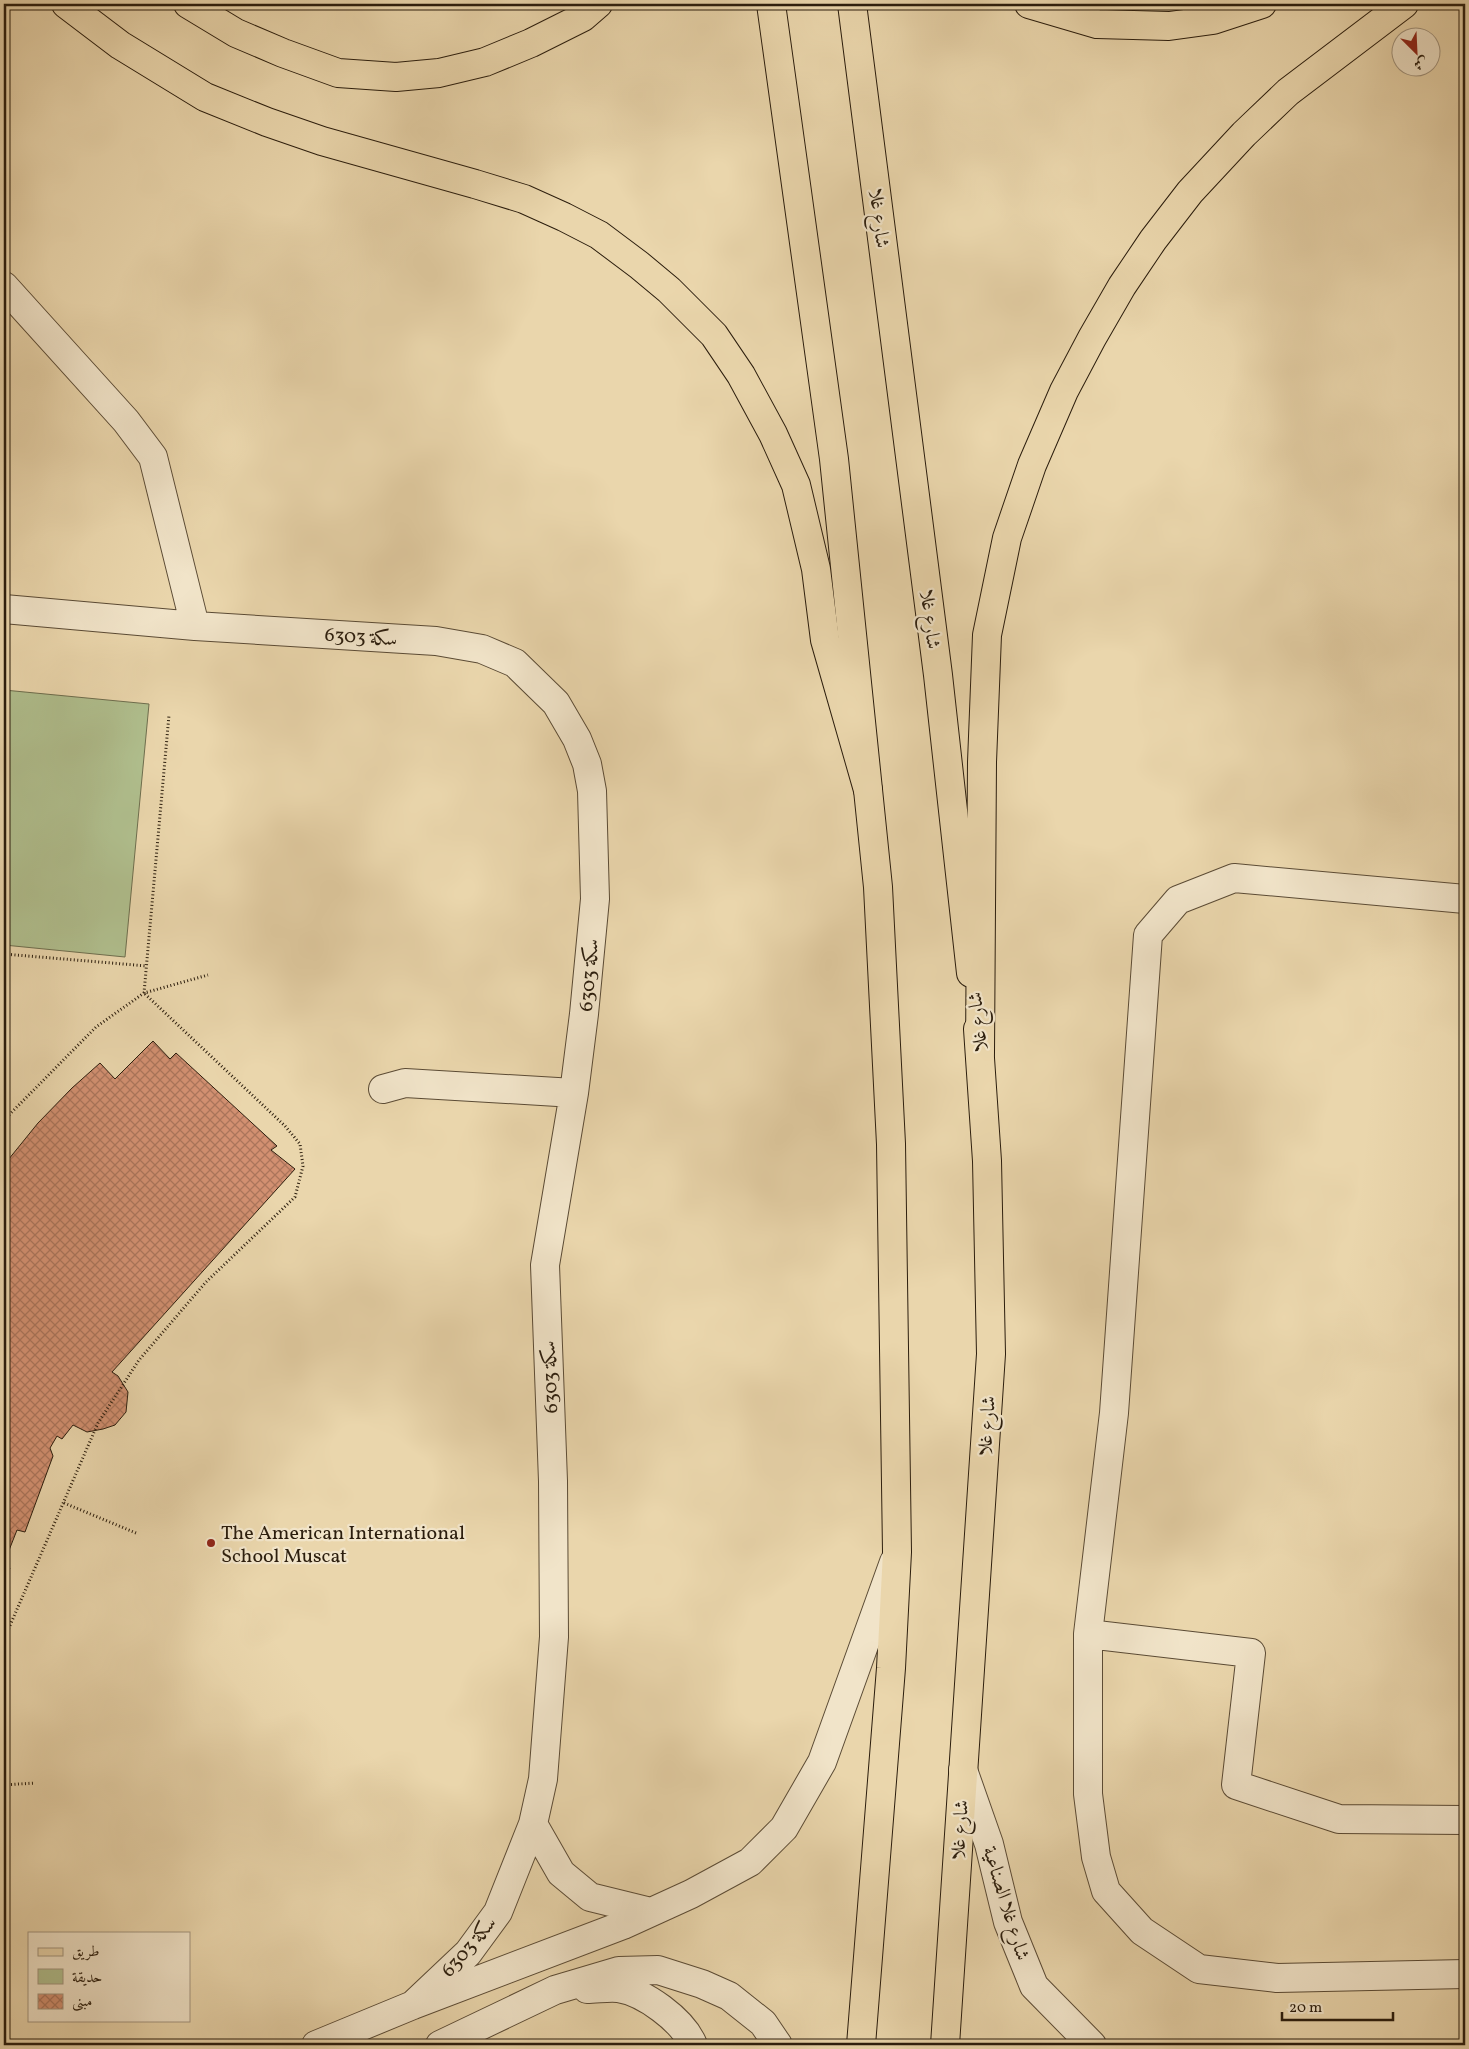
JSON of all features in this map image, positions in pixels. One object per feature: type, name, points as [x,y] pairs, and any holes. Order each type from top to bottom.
[{"type":"main road","points":[[66,4],[120,45],[205,97],[267,122],[322,141],[475,184],[524,200],[564,217],[599,235],[640,265],[714,335],[741,375],[773,434],[796,484],[816,569],[825,640],[868,790]]},
{"type":"main road","points":[[188,4],[236,33],[338,73],[396,77],[440,73],[485,62],[532,43],[566,26],[583,17],[598,4]]},
{"type":"main road","points":[[771,4],[834,459],[878,887],[891,1144],[897,1552],[891,1668],[861,2045]]},
{"type":"main road","name":"شارع غلا","points":[[852,4],[938,675],[980,1053],[987,1162],[991,1354],[945,2045]]},
{"type":"main road","points":[[1029,4],[1097,24],[1169,26],[1213,20],[1262,4]]},
{"type":"main road","points":[[980,1053],[982,762],[987,635],[1007,538],[1032,465],[1064,392],[1109,308],[1153,240],[1190,192],[1244,134],[1288,92],[1404,4]]},
{"type":"street","points":[[4,286],[126,421],[153,458],[195,626]]},
{"type":"street","name":"سكة 6303","points":[[4,609],[195,626],[436,641],[482,649],[516,663],[556,703],[577,739],[586,764],[592,791],[594,899],[584,1014],[574,1094],[545,1265],[553,1480],[554,1637],[544,1770],[533,1824],[498,1912],[468,1953],[413,2005]]},
{"type":"street","points":[[1465,899],[1234,878],[1178,900],[1148,935],[1114,1413],[1088,1634],[1088,1794],[1096,1856],[1106,1891],[1142,1931],[1199,1969],[1277,1978],[1465,1974]]},
{"type":"street","points":[[383,1089],[405,1084],[574,1094]]},
{"type":"street","points":[[316,2045],[651,1912],[691,1894],[750,1862],[784,1828],[822,1762],[846,1690],[897,1552]]},
{"type":"street","points":[[1088,1634],[1251,1653],[1236,1785],[1339,1819],[1465,1820]]},
{"type":"street","name":"شارع غلا الصناعية","points":[[963,1770],[989,1844],[1008,1922],[1034,1986],[1092,2045]]},
{"type":"street","points":[[533,1824],[561,1873],[590,1897],[651,1912]]},
{"type":"street","points":[[440,2045],[556,1990],[619,1971],[658,1970],[702,1984],[729,1996],[763,2023],[778,2045]]},
{"type":"street","points":[[556,1990],[619,1988],[649,2000],[678,2022],[692,2045]]},
{"type":"path","points":[[144,993],[169,715]]},
{"type":"path","points":[[4,954],[147,966]]},
{"type":"path","points":[[4,1120],[96,1026],[144,993],[208,975]]},
{"type":"path","points":[[4,1634],[8,1630],[98,1423],[139,1360],[206,1282],[295,1197],[303,1166],[300,1144],[285,1126],[144,993]]},
{"type":"path","points":[[64,1503],[136,1533]]},
{"type":"path","points":[[4,1785],[35,1783]]},
{"type":"green space","points":[[4,690],[149,704],[125,957],[4,945]]},
{"type":"building","points":[[153,1041],[170,1059],[176,1053],[277,1146],[271,1150],[295,1169],[112,1372],[118,1376],[128,1392],[126,1412],[115,1425],[87,1432],[73,1425],[62,1439],[57,1436],[50,1448],[53,1456],[25,1532],[17,1530],[4,1563],[4,1165],[38,1123],[72,1088],[100,1063],[115,1079]]},
{"type":"building","points":[[4,1566],[10,1568],[4,1580]]},
{"type":"place","name":"The American International School Muscat","points":[[211,1543]]}]
